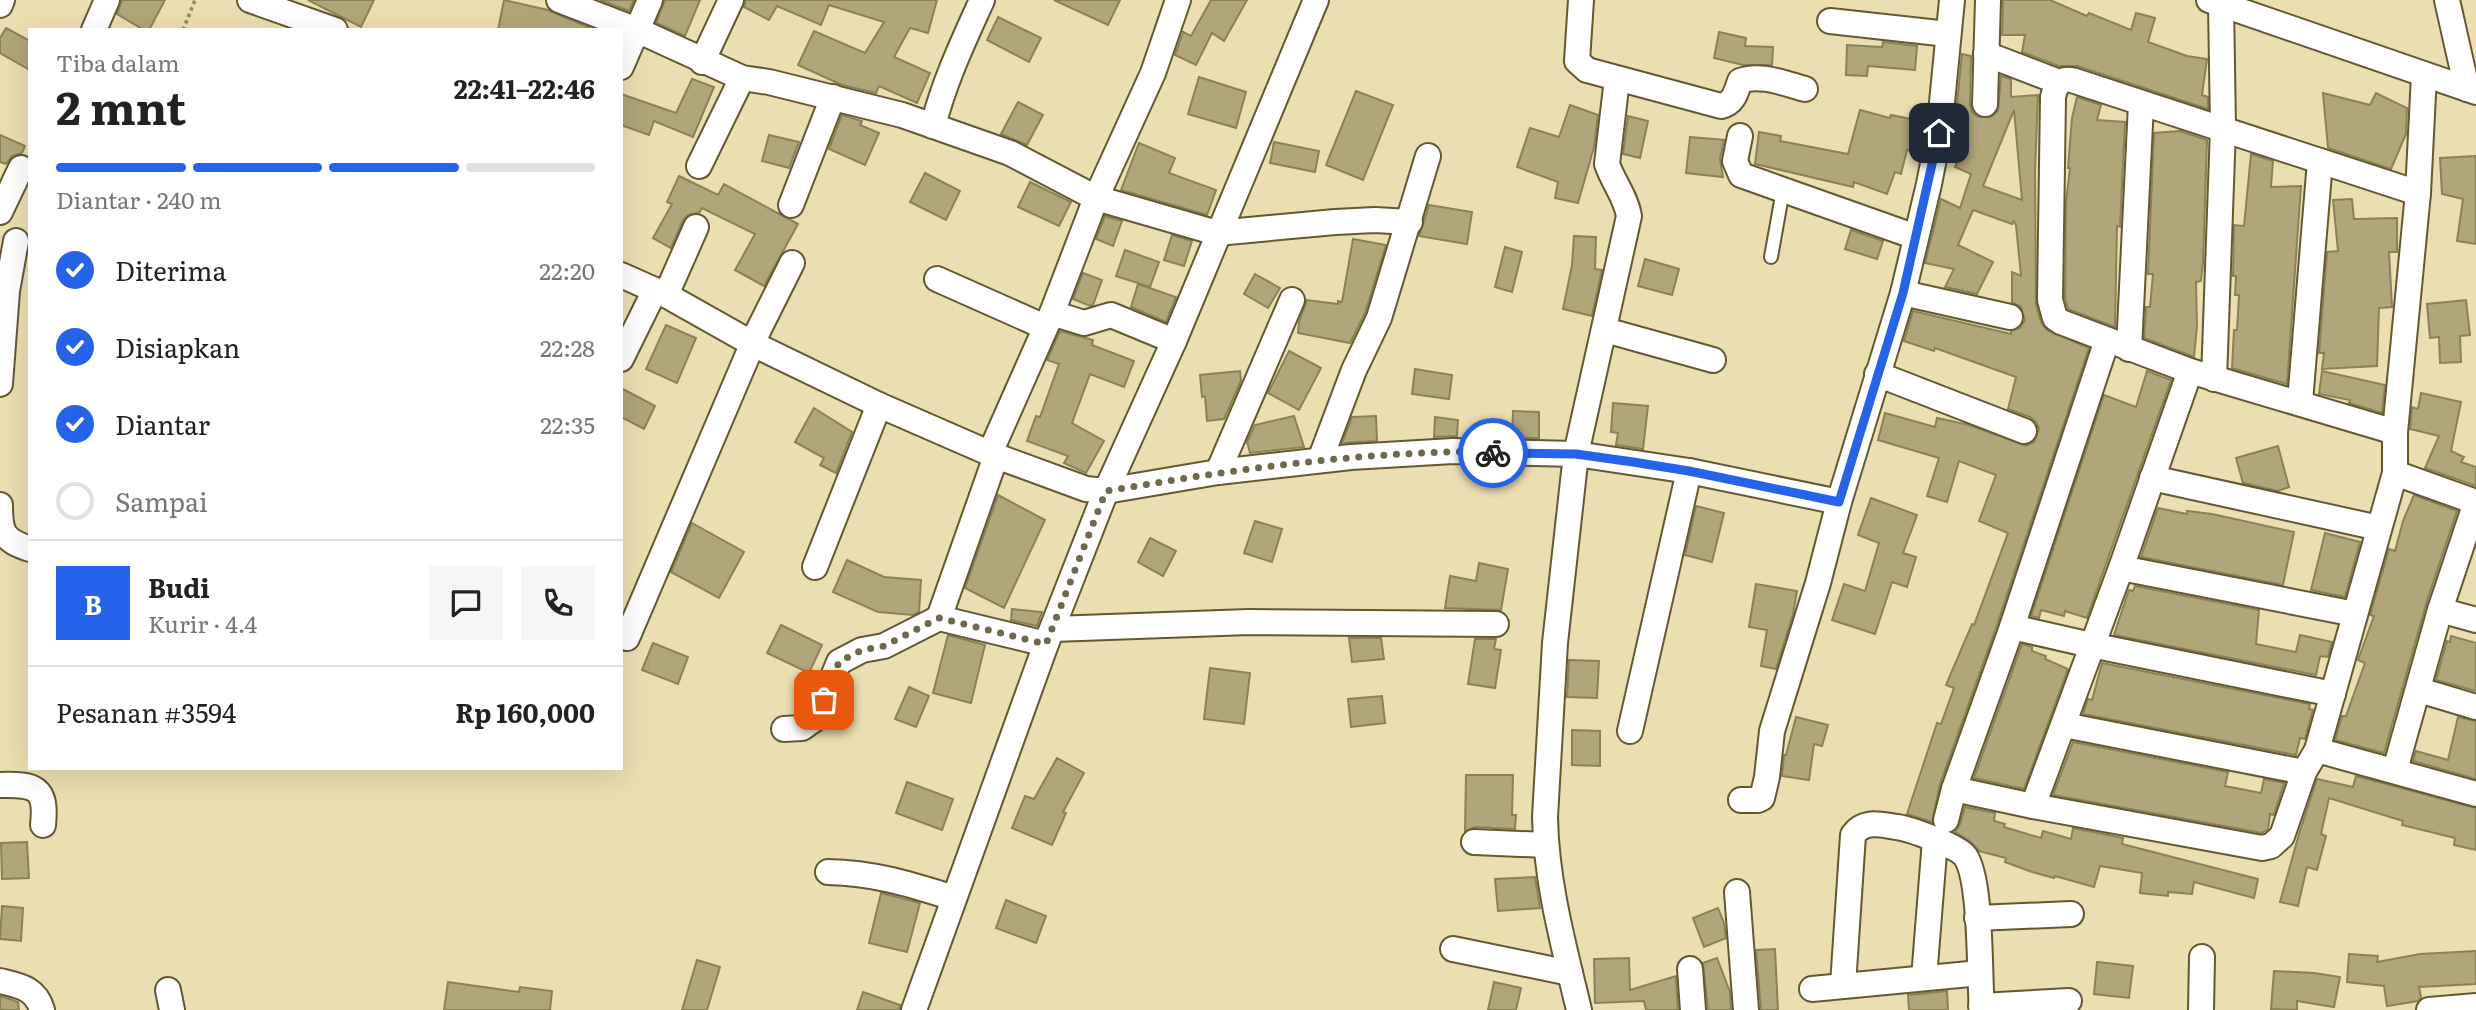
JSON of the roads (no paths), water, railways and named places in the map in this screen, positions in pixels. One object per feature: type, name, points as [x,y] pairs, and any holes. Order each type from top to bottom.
[{"type":"street","points":[[95,28],[107,0]]},
{"type":"street","points":[[250,0],[306,25],[323,28]]},
{"type":"street","points":[[559,0],[637,30],[742,78],[769,82],[902,115],[1010,153],[1096,198],[1217,233],[1335,222],[1410,222]]},
{"type":"street","points":[[623,62],[650,0]]},
{"type":"street","points":[[702,62],[731,0]]},
{"type":"street","points":[[933,126],[952,64],[982,0]]},
{"type":"street","points":[[939,618],[993,455],[1096,198],[1153,73],[1178,0]]},
{"type":"street","points":[[914,1010],[1050,636],[1106,491],[1174,341],[1316,0]]},
{"type":"street","points":[[1581,0],[1577,61],[1587,70],[1721,106],[1732,100],[1741,81],[1748,78],[1805,89]]},
{"type":"street","points":[[1741,800],[1762,798],[1772,731],[1903,293],[1939,133],[1952,0]]},
{"type":"street","points":[[1985,104],[1988,0]]},
{"type":"street","points":[[2446,0],[2472,91]]},
{"type":"street","points":[[2214,379],[2223,128],[2215,2],[2472,91]]},
{"type":"street","points":[[1830,21],[1948,34]]},
{"type":"street","points":[[1986,54],[2059,82]]},
{"type":"street","points":[[1954,789],[2262,848],[2271,846],[2282,836],[2333,694],[2395,473],[2395,432],[2418,193],[2424,75]]},
{"type":"street","points":[[699,166],[742,78]]},
{"type":"street","points":[[1579,1010],[1546,845],[1545,817],[1555,643],[1576,454],[1629,216],[1607,164],[1617,79]]},
{"type":"street","points":[[2395,432],[2214,379],[2061,323],[2052,310],[2050,300],[2053,97],[2059,82],[2064,79],[2072,80],[2418,193]]},
{"type":"street","points":[[791,205],[832,97]]},
{"type":"street","points":[[1924,978],[1940,830],[2012,627],[2118,344],[2141,104]]},
{"type":"street","points":[[1740,136],[1735,160],[1741,175],[1916,236]]},
{"type":"street","points":[[1320,460],[1354,370],[1379,318],[1428,156]]},
{"type":"street","points":[[2300,402],[2320,161]]},
{"type":"street","points":[[0,212],[21,168]]},
{"type":"street","points":[[623,356],[696,227]]},
{"type":"street","points":[[0,384],[6,291],[15,241]]},
{"type":"street","points":[[626,638],[753,344],[792,262]]},
{"type":"street","points":[[623,276],[661,292],[753,344],[879,405],[993,455],[1073,486],[1106,491],[1219,472],[1320,460],[1453,452],[1576,454],[1689,471],[1839,502]]},
{"type":"street","points":[[937,279],[1049,320],[1084,323],[1111,315],[1174,341]]},
{"type":"street","points":[[1903,293],[2010,317]]},
{"type":"street","points":[[1219,472],[1292,300]]},
{"type":"street","points":[[1605,330],[1713,360]]},
{"type":"street","points":[[2033,806],[2190,371]]},
{"type":"street","points":[[1877,374],[2024,431]]},
{"type":"street","points":[[815,567],[879,405]]},
{"type":"street","points":[[1630,732],[1689,471]]},
{"type":"street","points":[[2395,473],[2476,502],[2441,610],[2395,770]]},
{"type":"street","points":[[2152,478],[2379,528]]},
{"type":"street","points":[[0,505],[0,519],[11,543],[28,548]]},
{"type":"street","points":[[2121,568],[2355,614]]},
{"type":"street","points":[[2441,610],[2476,620]]},
{"type":"street","points":[[784,729],[802,729],[816,718],[839,662],[862,650],[884,646],[939,618],[1050,636],[1248,622],[1496,624]]},
{"type":"street","points":[[2012,627],[2333,694]]},
{"type":"street","points":[[2419,690],[2476,707]]},
{"type":"street","points":[[2064,725],[2311,761],[2395,770],[2476,794]]},
{"type":"street","points":[[0,785],[27,784],[36,789],[45,808],[43,825]]},
{"type":"street","points":[[1843,985],[1853,835],[1857,829],[1871,823],[1940,830],[1969,863],[1973,874],[1978,918],[1981,1008],[2069,1001]]},
{"type":"street","points":[[1474,842],[1546,845]]},
{"type":"street","points":[[828,872],[862,873],[954,898]]},
{"type":"street","points":[[1737,892],[1746,1010]]},
{"type":"street","points":[[1978,918],[2071,914]]},
{"type":"street","points":[[1453,949],[1570,973]]},
{"type":"street","points":[[2201,1010],[2202,957]]},
{"type":"street","points":[[1690,969],[1693,1010]]},
{"type":"street","points":[[1812,989],[1980,973]]},
{"type":"street","points":[[0,981],[27,988],[39,1000],[42,1010]]},
{"type":"street","points":[[2429,1010],[2476,1006]]},
{"type":"lane","points":[[1771,257],[1783,190]]}]
